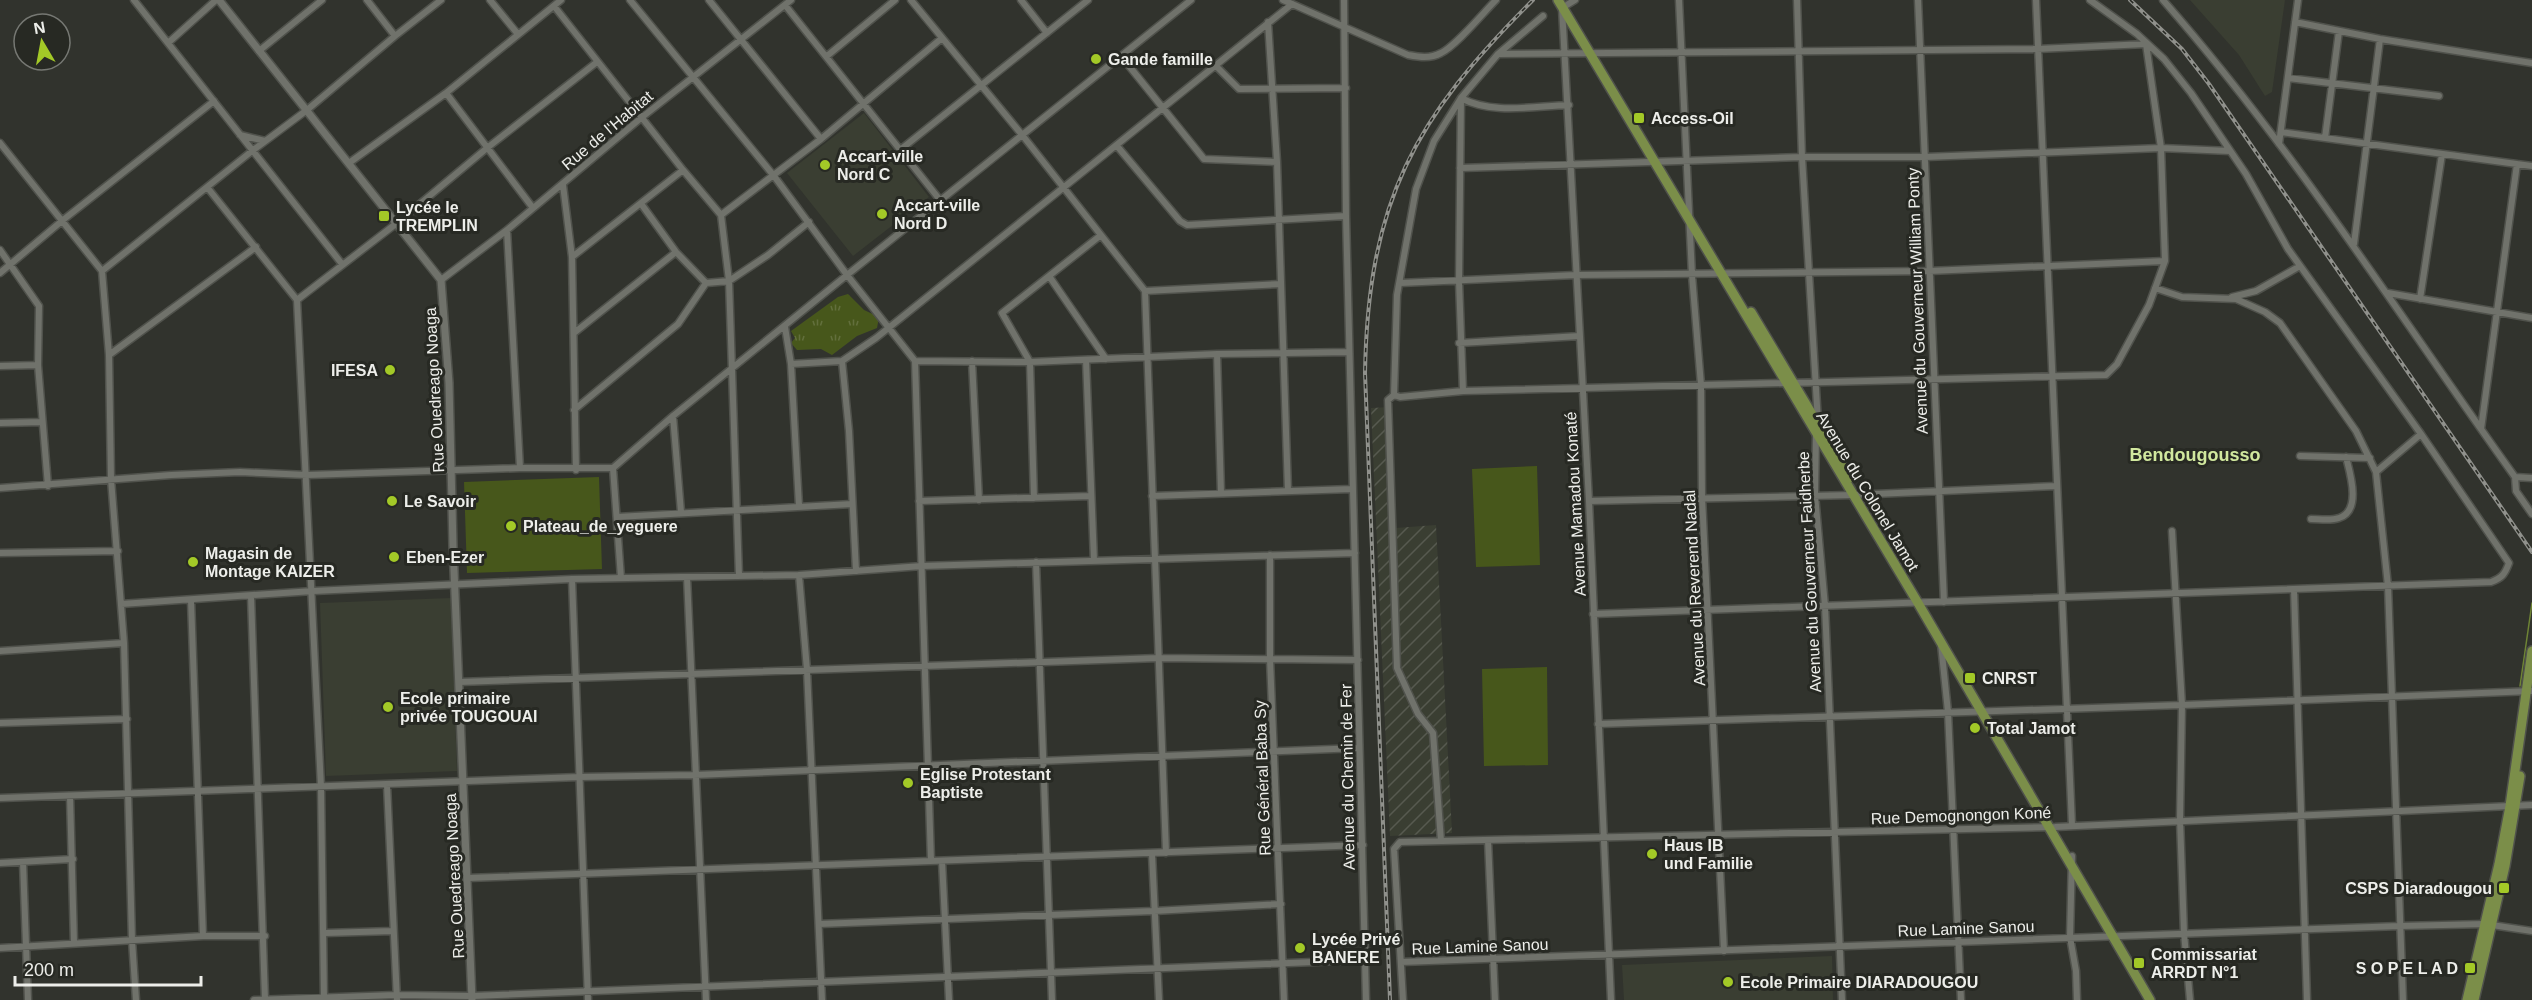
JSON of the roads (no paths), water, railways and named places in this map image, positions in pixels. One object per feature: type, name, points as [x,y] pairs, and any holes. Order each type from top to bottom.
[{"type":"main road","name":"Avenue du Colonel Jamot","points":[[1565,2],[1921,603],[2052,827],[2073,868],[2156,1000]]},
{"type":"main road","name":"Avenue du Colonel Jamot","points":[[1659,163],[1691,223],[1725,274]]},
{"type":"main road","name":"Avenue du Colonel Jamot","points":[[1921,603],[1941,643],[1983,711]]},
{"type":"main road","points":[[2474,1000],[2513,806],[2530,692],[2532,651]]},
{"type":"main road","name":"Avenue du Colonel Jamot","points":[[2052,827],[2072,856],[2150,1000]]},
{"type":"main road","points":[[2467,1000],[2488,924]]},
{"type":"street","points":[[134,0],[342,264]]},
{"type":"street","points":[[168,43],[217,0],[441,280]]},
{"type":"street","points":[[259,51],[322,0]]},
{"type":"street","points":[[367,0],[395,36]]},
{"type":"street","points":[[102,271],[307,110],[441,0]]},
{"type":"street","points":[[490,0],[517,33]]},
{"type":"street","points":[[350,164],[446,93],[517,33],[561,0]]},
{"type":"street","points":[[630,0],[774,176],[847,275],[915,361],[931,861]]},
{"type":"street","points":[[709,0],[821,139]]},
{"type":"street","points":[[826,56],[895,0]]},
{"type":"street","points":[[910,0],[1023,136],[1145,291],[1166,853]]},
{"type":"street","points":[[1021,0],[1047,33]]},
{"type":"street","points":[[900,150],[1088,0]]},
{"type":"street","points":[[0,488],[240,472],[307,475],[520,468],[576,470],[613,468],[673,416],[847,275],[1191,0]]},
{"type":"street","points":[[1283,0],[1408,55],[1419,57],[1433,56],[1446,50],[1496,0]]},
{"type":"street","name":"Avenue du Chemin de Fer","points":[[1344,0],[1352,489],[1366,1000]]},
{"type":"street","points":[[1679,0],[1690,212]]},
{"type":"street","name":"Avenue du Gouverneur Faidherbe","points":[[1797,0],[1802,158],[1817,430],[1815,495],[1825,606],[1842,1000]]},
{"type":"street","name":"Avenue du Gouverneur William Ponty","points":[[1918,0],[1944,602]]},
{"type":"street","points":[[2036,0],[2072,825]]},
{"type":"street","points":[[1593,614],[2491,582],[2501,578],[2509,563],[2421,434],[2276,231],[2246,174],[2191,93],[2163,59],[2124,23],[2090,0]]},
{"type":"street","points":[[2163,0],[2280,144],[2354,245],[2515,477],[2516,491],[2532,514]]},
{"type":"street","points":[[2280,144],[2298,0]]},
{"type":"street","points":[[788,2],[826,56],[940,200]]},
{"type":"street","name":"Rue de l'Habitat","points":[[441,280],[507,230],[641,118],[788,2]]},
{"type":"street","name":"Avenue Mamadou Konaté","points":[[1565,2],[1611,1000]]},
{"type":"street","points":[[791,364],[842,361],[890,327],[1292,4]]},
{"type":"street","points":[[554,6],[682,170],[721,215],[729,281],[739,576]]},
{"type":"street","points":[[1394,395],[1395,309],[1408,222],[1416,189],[1434,141],[1461,98],[1498,54],[1543,16]]},
{"type":"street","points":[[1268,22],[1274,88],[1288,491]]},
{"type":"street","points":[[2295,22],[2380,39],[2532,63]]},
{"type":"street","points":[[2325,138],[2339,31]]},
{"type":"street","points":[[721,215],[821,139],[942,38]]},
{"type":"street","points":[[2354,245],[2380,39]]},
{"type":"street","points":[[1498,54],[1920,51],[2146,44]]},
{"type":"street","points":[[1441,841],[1433,732],[1418,714],[1397,668],[1388,400],[1394,395],[1463,391],[2106,375],[2112,371],[2143,315],[2156,288],[2164,261],[2161,148],[2146,44]]},
{"type":"street","points":[[1121,56],[1204,159],[1277,162]]},
{"type":"street","points":[[297,300],[397,223],[486,148],[597,62]]},
{"type":"street","points":[[1216,66],[1236,89],[1346,88]]},
{"type":"street","points":[[2288,78],[2439,96]]},
{"type":"street","points":[[446,93],[533,208]]},
{"type":"street","points":[[1461,98],[1476,106],[1569,105]]},
{"type":"street","points":[[1461,98],[1459,281],[1463,391]]},
{"type":"street","points":[[0,273],[63,220],[214,101]]},
{"type":"street","points":[[2281,132],[2532,166]]},
{"type":"street","points":[[239,135],[265,141]]},
{"type":"street","points":[[0,143],[102,271],[109,356],[111,479],[124,644],[127,794],[136,1000]]},
{"type":"street","points":[[1117,146],[1184,224],[1346,216]]},
{"type":"street","points":[[1460,168],[1802,158],[1925,157],[2161,148],[2230,151]]},
{"type":"street","points":[[2420,299],[2442,154]]},
{"type":"street","points":[[2481,430],[2517,164]]},
{"type":"street","points":[[572,257],[642,204],[682,170]]},
{"type":"street","points":[[563,185],[572,257],[576,470]]},
{"type":"street","points":[[207,187],[297,300],[321,787],[325,933],[324,999]]},
{"type":"street","points":[[642,204],[676,252],[706,283]]},
{"type":"street","name":"Avenue du Reverend Nadal","points":[[1690,212],[1692,275],[1701,385],[1702,497],[1724,951]]},
{"type":"street","points":[[706,283],[729,281],[768,255],[809,222]]},
{"type":"street","points":[[507,230],[520,468]]},
{"type":"street","points":[[1034,498],[1030,362],[1002,314],[1101,235]]},
{"type":"street","points":[[109,356],[256,247]]},
{"type":"street","points":[[0,250],[39,306],[38,365],[48,486]]},
{"type":"street","points":[[574,333],[676,252]]},
{"type":"street","points":[[1400,283],[1576,275],[1929,271],[2164,261]]},
{"type":"street","points":[[2228,298],[2256,291],[2300,266]]},
{"type":"street","points":[[1049,276],[1106,359]]},
{"type":"street","name":"Rue Ouedreago Noaga","points":[[441,280],[452,470],[472,998]]},
{"type":"street","points":[[574,410],[678,324],[706,283]]},
{"type":"street","points":[[1145,291],[1281,284]]},
{"type":"street","points":[[2156,288],[2182,297],[2228,298],[2245,302],[2280,323],[2290,334],[2356,431],[2376,472],[2388,586],[2403,1000]]},
{"type":"street","points":[[2388,293],[2532,318]]},
{"type":"street","points":[[785,327],[791,364],[799,506]]},
{"type":"street","points":[[1460,343],[1580,336]]},
{"type":"street","points":[[915,361],[1030,362],[1147,356],[1349,352]]},
{"type":"street","points":[[1218,354],[1221,494]]},
{"type":"street","points":[[1086,360],[1094,560]]},
{"type":"street","points":[[842,361],[856,571]]},
{"type":"street","points":[[972,361],[979,501]]},
{"type":"street","points":[[0,366],[38,365]]},
{"type":"street","points":[[673,416],[681,512]]},
{"type":"street","points":[[0,423],[42,422]]},
{"type":"street","points":[[2376,472],[2421,434]]},
{"type":"street","points":[[2300,456],[2370,458]]},
{"type":"street","points":[[2311,519],[2337,519],[2345,516],[2351,508],[2352,496],[2346,457]]},
{"type":"street","points":[[613,468],[621,578]]},
{"type":"street","points":[[2515,477],[2532,478]]},
{"type":"street","points":[[1589,501],[1856,495],[2056,486]]},
{"type":"street","points":[[1152,496],[1352,489]]},
{"type":"street","points":[[919,501],[1091,496]]},
{"type":"street","points":[[617,517],[852,504]]},
{"type":"street","points":[[2172,531],[2182,705],[2180,819],[2184,933],[2190,1000]]},
{"type":"street","points":[[0,553],[118,551]]},
{"type":"street","points":[[121,604],[313,591],[572,579],[799,575],[922,566],[1355,553]]},
{"type":"street","name":"Rue Général Baba Sy","points":[[1270,555],[1270,659],[1284,1000]]},
{"type":"street","points":[[1036,562],[1052,1000]]},
{"type":"street","points":[[799,575],[807,670],[822,1000]]},
{"type":"street","points":[[687,577],[694,775],[701,870],[706,1000]]},
{"type":"street","points":[[572,579],[588,1000]]},
{"type":"street","points":[[2294,589],[2307,1000]]},
{"type":"street","points":[[250,596],[265,936],[265,999]]},
{"type":"street","points":[[191,600],[203,936]]},
{"type":"street","points":[[1941,643],[1948,712],[1961,1000]]},
{"type":"street","points":[[0,651],[124,644]]},
{"type":"street","points":[[459,682],[1159,658],[1358,660]]},
{"type":"street","points":[[1598,724],[2530,692]]},
{"type":"street","points":[[0,723],[127,719]]},
{"type":"street","points":[[0,798],[694,775],[1359,748]]},
{"type":"street","points":[[387,785],[396,998]]},
{"type":"street","points":[[70,796],[74,943]]},
{"type":"street","name":"Rue Demognongon Koné","points":[[1401,962],[1394,849],[1400,842],[2052,827],[2180,819],[2532,805]]},
{"type":"street","points":[[1488,840],[1495,1000]]},
{"type":"street","points":[[467,878],[1363,845]]},
{"type":"street","points":[[1152,854],[1159,1000]]},
{"type":"street","points":[[2072,856],[2070,937],[2077,1000]]},
{"type":"street","points":[[0,863],[73,859]]},
{"type":"street","points":[[942,861],[949,1000]]},
{"type":"street","points":[[23,862],[28,1000]]},
{"type":"street","points":[[819,924],[1281,904]]},
{"type":"street","name":"Rue Lamine Sanou","points":[[1401,962],[2400,926],[2488,924],[2532,932]]},
{"type":"street","points":[[325,933],[393,931]]},
{"type":"street","points":[[0,948],[203,936],[265,936]]},
{"type":"street","points":[[254,1000],[472,998],[948,975],[1364,960]]},
{"type":"street","points":[[1401,962],[1403,1000]]},
{"type":"waterway","points":[[2520,686],[2532,603]]},
{"type":"railway","points":[[1390,1000],[1365,373],[1368,313],[1376,259],[1388,211],[1406,167],[1428,125],[1457,84],[1533,0]]},
{"type":"railway","points":[[2130,0],[2182,49],[2209,84],[2532,552]]},
{"type":"place","name":"Gande famille","points":[[1096,59]]},
{"type":"place","name":"Access-Oil","points":[[1639,118]]},
{"type":"place","name":"Accart-ville Nord C","points":[[825,165]]},
{"type":"place","name":"Accart-ville Nord D","points":[[882,214]]},
{"type":"place","name":"Lycée le TREMPLIN","points":[[384,216]]},
{"type":"place","name":"IFESA","points":[[390,370]]},
{"type":"place","name":"Le Savoir","points":[[392,501]]},
{"type":"place","name":"Plateau_de_yeguere","points":[[511,526]]},
{"type":"place","name":"Eben-Ezer","points":[[394,557]]},
{"type":"place","name":"Magasin de Montage KAIZER","points":[[193,562]]},
{"type":"place","name":"CNRST","points":[[1970,678]]},
{"type":"place","name":"Ecole primaire privée TOUGOUAI","points":[[388,707]]},
{"type":"place","name":"Total Jamot","points":[[1975,728]]},
{"type":"place","name":"Eglise Protestant Baptiste","points":[[908,783]]},
{"type":"place","name":"Haus IB und Familie","points":[[1652,854]]},
{"type":"place","name":"CSPS Diaradougou","points":[[2504,888]]},
{"type":"place","name":"Lycée Privé BANERE","points":[[1300,948]]},
{"type":"place","name":"Commissariat ARRDT N°1","points":[[2139,963]]},
{"type":"place","name":"S O P E L A D","points":[[2470,968]]},
{"type":"place","name":"Ecole Primaire DIARADOUGOU","points":[[1728,982]]},
{"type":"district","name":"Bendougousso","points":[[2195,455]]}]
